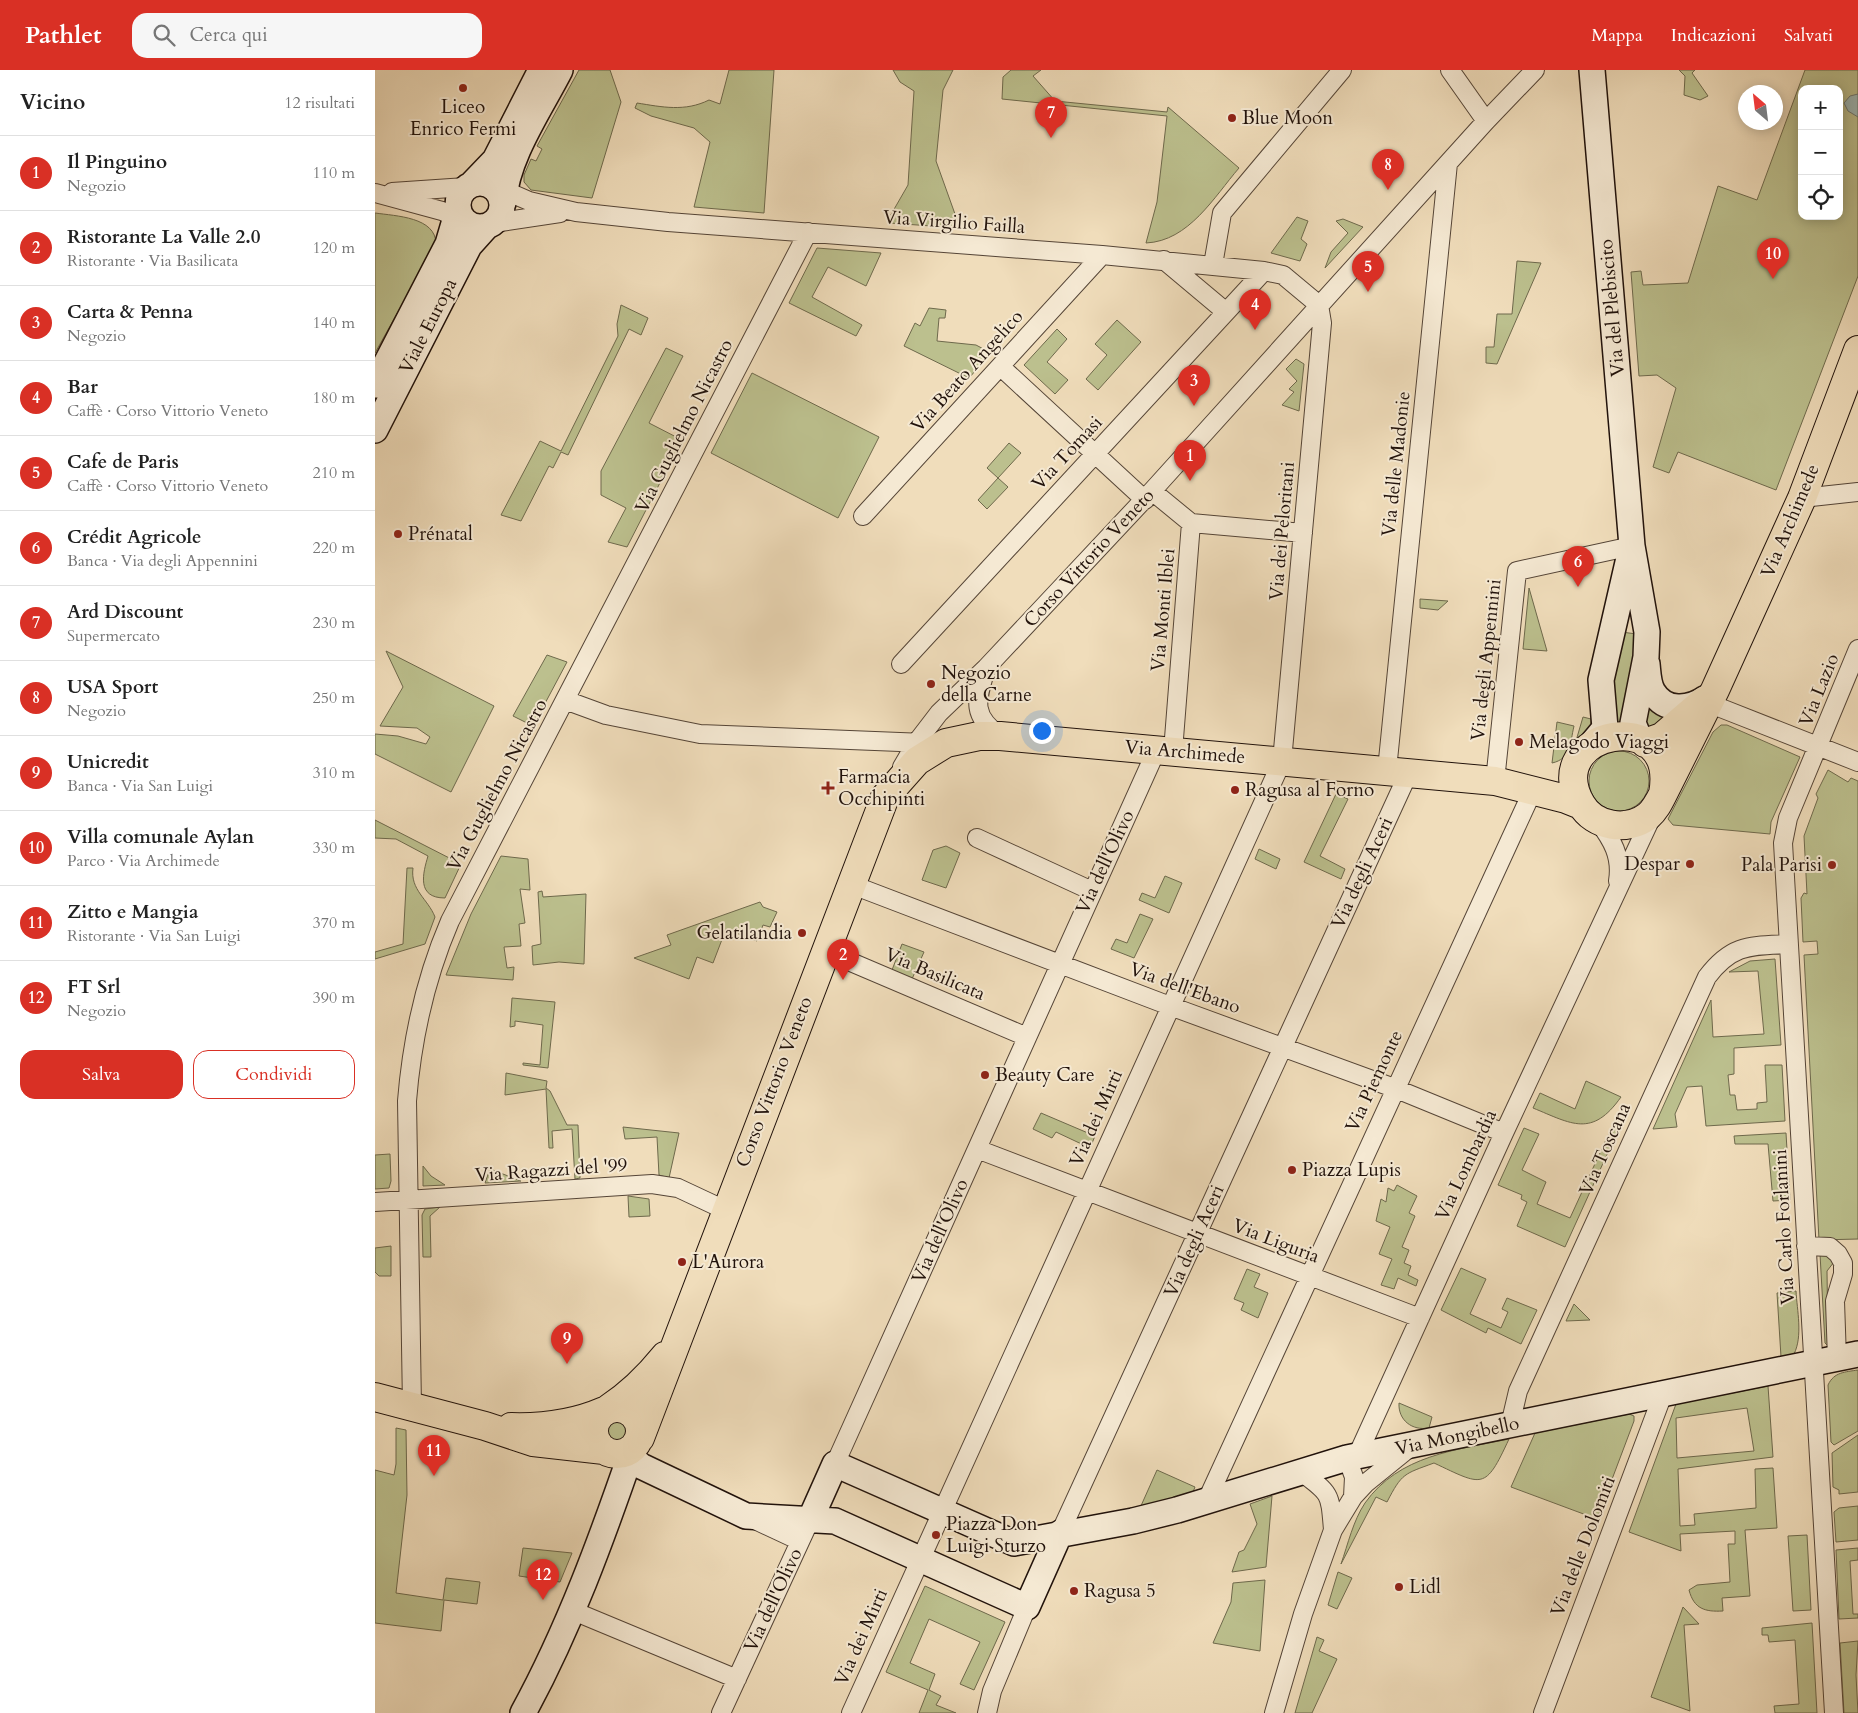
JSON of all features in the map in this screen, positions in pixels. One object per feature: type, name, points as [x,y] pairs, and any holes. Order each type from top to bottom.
[{"type":"main road","name":"Via Archimede","points":[[1660,801],[1711,696],[1802,498],[1858,350]]},
{"type":"main road","points":[[1642,741],[1662,737],[1711,696]]},
{"type":"main road","points":[[1614,735],[1627,736],[1642,741],[1660,760],[1664,771],[1660,801],[1647,816],[1623,826],[1533,790],[1501,782],[1563,773],[1602,739],[1614,735]]},
{"type":"main road","name":"Via Archimede","points":[[885,797],[917,761],[954,741],[979,736],[1000,736],[1165,750],[1501,782]]},
{"type":"main road","points":[[1583,756],[1574,781],[1576,794],[1590,813]]},
{"type":"main road","name":"Corso Vittorio Veneto","points":[[623,1449],[678,1340],[725,1210],[885,797]]},
{"type":"main road","name":"Corso Vittorio Veneto","points":[[485,1426],[556,1426],[582,1420],[606,1410],[626,1398],[648,1378],[678,1340]]},
{"type":"main road","points":[[375,1397],[485,1426],[547,1445],[623,1449]]},
{"type":"main road","points":[[621,1408],[633,1414],[640,1425],[623,1449],[597,1443],[594,1429],[596,1422],[606,1410],[621,1408]]},
{"type":"street","name":"Viale Europa","points":[[375,430],[469,246],[495,160],[541,70]]},
{"type":"street","name":"Viale Europa","points":[[375,385],[449,244],[515,156],[561,70]]},
{"type":"street","points":[[1213,265],[1222,213],[1342,70]]},
{"type":"street","points":[[1450,70],[1486,120]]},
{"type":"street","name":"Corso Vittorio Veneto","points":[[885,797],[916,743],[939,713],[986,668],[1149,496],[1486,120],[1535,70]]},
{"type":"street","name":"Via del Plebiscito","points":[[1592,70],[1632,546],[1647,632],[1646,657],[1633,723],[1642,741]]},
{"type":"street","name":"Via delle Madonie","points":[[1398,771],[1448,163]]},
{"type":"street","points":[[376,193],[442,211],[480,205],[529,201],[576,212]]},
{"type":"street","points":[[376,193],[480,205],[576,212]]},
{"type":"street","name":"Via Virgilio Failla","points":[[576,212],[668,222],[1102,255],[1264,270],[1283,275],[1319,305]]},
{"type":"street","name":"Via Guglielmo Nicastro","points":[[411,1406],[407,1101],[410,1066],[422,1003],[431,970],[450,921],[808,232]]},
{"type":"street","name":"Via Beato Angelico","points":[[863,516],[1102,255]]},
{"type":"street","points":[[1163,260],[1226,312]]},
{"type":"street","name":"Via Tomasi","points":[[901,664],[1264,270]]},
{"type":"street","name":"Via dei Peloritani","points":[[1282,761],[1322,323],[1319,305]]},
{"type":"street","points":[[1001,366],[1095,454],[1149,496],[1191,523],[1303,533]]},
{"type":"street","points":[[1802,498],[1858,492]]},
{"type":"street","name":"Via Monti Iblei","points":[[1165,750],[1191,523]]},
{"type":"street","name":"Via del Plebiscito","points":[[1583,756],[1605,728],[1601,680],[1632,546]]},
{"type":"street","name":"Via degli Appennini","points":[[1501,782],[1517,571],[1632,546]]},
{"type":"street","name":"Via Lazio","points":[[1819,746],[1858,649]]},
{"type":"street","points":[[1646,657],[1649,682],[1653,692],[1667,704],[1678,708],[1689,707],[1711,696],[1858,762]]},
{"type":"street","points":[[565,700],[606,715],[700,734],[916,743],[954,741],[968,731],[986,668]]},
{"type":"street","points":[[976,700],[980,714],[992,730],[1000,736]]},
{"type":"street","points":[[939,713],[935,722],[937,730],[943,738],[954,741]]},
{"type":"street","name":"Via Carlo Forlanini","points":[[1819,746],[1788,818],[1783,843],[1806,1246],[1836,1359],[1833,1713]]},
{"type":"street","name":"Via dell'Olivo","points":[[721,1713],[1092,891],[1165,750]]},
{"type":"street","name":"Via dei Mirti","points":[[851,1713],[1282,761]]},
{"type":"street","name":"Via degli Aceri","points":[[987,1713],[992,1691],[1027,1607],[1198,1234],[1281,1046],[1398,771]]},
{"type":"street","name":"Via Piemonte","points":[[1207,1500],[1394,1088],[1533,790]]},
{"type":"street","points":[[1615,891],[1660,801]]},
{"type":"street","points":[[1590,813],[1614,843],[1618,857],[1619,872],[1615,891]]},
{"type":"street","points":[[977,838],[1092,891]]},
{"type":"street","name":"Via dell'Ebano","points":[[850,884],[1170,1006],[1394,1088],[1504,1133]]},
{"type":"street","name":"Via Lombardia","points":[[1328,1492],[1330,1476],[1347,1459],[1420,1318],[1615,891]]},
{"type":"street","name":"Via Toscana","points":[[1510,1425],[1518,1390],[1707,977],[1719,961],[1734,951],[1753,946],[1788,944]]},
{"type":"street","name":"Via Basilicata","points":[[825,951],[1027,1036]]},
{"type":"street","name":"Via Liguria","points":[[977,1149],[1420,1318]]},
{"type":"street","name":"Via Ragazzi del '99","points":[[375,1202],[652,1184],[678,1188],[725,1210]]},
{"type":"street","points":[[1806,1246],[1830,1247],[1843,1263],[1843,1274],[1835,1301],[1836,1359]]},
{"type":"street","name":"Via Mongibello","points":[[1014,1543],[1133,1521],[1347,1459],[1836,1359]]},
{"type":"street","name":"Via delle Dolomiti","points":[[1543,1713],[1663,1394]]},
{"type":"street","points":[[1274,1713],[1303,1614],[1333,1530],[1353,1496],[1388,1463],[1414,1445]]},
{"type":"street","points":[[523,1713],[571,1610],[605,1530],[619,1491],[623,1449]]},
{"type":"street","points":[[623,1449],[641,1466],[746,1516],[805,1530],[835,1521],[915,1568],[1027,1607]]},
{"type":"street","points":[[1347,1459],[1354,1477],[1353,1496]]},
{"type":"street","points":[[835,1464],[945,1503],[1014,1543],[1048,1559]]},
{"type":"street","points":[[1301,1472],[1328,1492],[1331,1502],[1333,1530]]},
{"type":"street","points":[[571,1610],[737,1679]]},
{"type":"green space","points":[[579,70],[610,70],[621,102],[592,198],[531,190],[524,182],[524,175],[531,159],[536,161],[542,149],[537,146]]},
{"type":"green space","points":[[729,70],[774,70],[764,213],[694,207],[710,142],[694,128],[651,116],[635,108],[637,103],[673,108],[700,104],[709,100],[720,104]]},
{"type":"green space","points":[[893,70],[953,70],[943,90],[936,161],[960,228],[889,223],[889,218],[908,185],[914,91],[900,82]]},
{"type":"green space","points":[[1011,70],[1041,70],[1033,76],[1055,101],[1167,112],[1168,107],[1239,168],[1210,204],[1188,226],[1175,235],[1146,243],[1157,202],[1167,116],[1002,99],[1003,77]]},
{"type":"green space","points":[[1679,70],[1695,70],[1692,73],[1708,96],[1700,100],[1684,95],[1685,76]]},
{"type":"green space","points":[[1805,70],[1858,70],[1858,276],[1776,490],[1678,452],[1669,473],[1653,467],[1676,388],[1657,375],[1639,376],[1631,272],[1641,271],[1643,285],[1688,283],[1718,186],[1757,200],[1798,89],[1798,220],[1843,220],[1843,85],[1799,85]]},
{"type":"green space","points":[[375,213],[404,217],[422,223],[434,235],[436,244],[375,353]]},
{"type":"green space","points":[[1297,217],[1308,221],[1301,239],[1307,244],[1300,261],[1271,253]]},
{"type":"green space","points":[[1343,219],[1363,227],[1325,268],[1331,252],[1348,233],[1336,221]]},
{"type":"green space","points":[[817,248],[881,253],[866,286],[828,267],[812,297],[862,325],[856,336],[789,303]]},
{"type":"green space","points":[[1517,261],[1541,263],[1497,364],[1486,363],[1486,347],[1494,347],[1497,314],[1512,314]]},
{"type":"green space","points":[[621,305],[648,318],[641,335],[629,329],[568,455],[561,452],[553,468],[549,466],[521,521],[501,515],[540,441],[561,451],[618,336],[617,324]]},
{"type":"green space","points":[[929,308],[946,310],[945,318],[939,318],[937,341],[976,345],[991,353],[969,378],[904,346],[915,323],[920,326]]},
{"type":"green space","points":[[1117,320],[1141,342],[1098,390],[1086,379],[1107,355],[1095,344]]},
{"type":"green space","points":[[1057,329],[1067,339],[1047,362],[1068,380],[1055,394],[1024,365]]},
{"type":"green space","points":[[666,348],[683,356],[649,423],[682,440],[627,547],[608,542],[626,508],[601,495],[601,471]]},
{"type":"green space","points":[[1296,359],[1304,364],[1299,411],[1282,405],[1294,392],[1289,389],[1297,381],[1286,369]]},
{"type":"green space","points":[[752,373],[879,437],[838,518],[711,453]]},
{"type":"green space","points":[[1009,443],[1021,453],[998,478],[987,468]]},
{"type":"green space","points":[[998,478],[1008,487],[987,509],[978,500]]},
{"type":"green space","points":[[1529,588],[1547,651],[1523,649]]},
{"type":"green space","points":[[1420,599],[1448,601],[1438,610],[1420,608]]},
{"type":"green space","points":[[1621,632],[1637,634],[1622,723],[1614,722],[1608,688]]},
{"type":"green space","points":[[386,651],[494,706],[451,792],[375,754],[375,734],[398,736],[426,744],[430,737],[417,728],[380,726],[403,687]]},
{"type":"green space","points":[[547,655],[567,662],[533,726],[513,716]]},
{"type":"green space","points":[[1652,706],[1672,714],[1664,723],[1642,729],[1647,708]]},
{"type":"green space","points":[[1583,717],[1591,719],[1590,733],[1573,751]]},
{"type":"green space","points":[[1557,722],[1574,726],[1569,749],[1563,758],[1552,763]]},
{"type":"green space","points":[[1721,725],[1727,725],[1800,757],[1771,822],[1770,834],[1673,825],[1668,819],[1713,732]]},
{"type":"green space","points":[[1619,751],[1636,756],[1644,764],[1649,781],[1644,798],[1636,806],[1619,811],[1602,806],[1594,798],[1589,781],[1594,764],[1602,756]]},
{"type":"green space","points":[[1828,770],[1848,782],[1851,778],[1858,781],[1858,1239],[1819,1240],[1804,955],[1818,954],[1817,941],[1803,942],[1801,898],[1804,893],[1807,894],[1804,836],[1818,798],[1816,794]]},
{"type":"green space","points":[[1336,794],[1348,799],[1320,856],[1345,869],[1341,879],[1304,862]]},
{"type":"green space","points":[[375,820],[461,864],[445,898],[429,894],[426,889],[424,870],[428,856],[396,839],[375,838]]},
{"type":"green space","points":[[946,846],[960,853],[946,888],[922,880],[933,850]]},
{"type":"green space","points":[[1259,849],[1280,859],[1276,869],[1255,859]]},
{"type":"green space","points":[[501,856],[528,859],[530,890],[520,889],[525,923],[519,924],[521,946],[504,947],[507,968],[514,967],[513,980],[446,975],[471,914]]},
{"type":"green space","points":[[407,868],[413,868],[414,882],[435,917],[425,944],[375,959],[375,952],[403,944]]},
{"type":"green space","points":[[1165,876],[1182,883],[1169,913],[1139,900],[1142,893],[1155,898]]},
{"type":"green space","points":[[542,891],[543,897],[586,894],[584,964],[559,962],[533,965],[532,946],[541,944],[538,892]]},
{"type":"green space","points":[[760,902],[763,907],[777,912],[770,927],[763,925],[757,941],[726,929],[713,963],[697,957],[689,979],[634,958],[671,945],[667,935]]},
{"type":"green space","points":[[1140,914],[1153,919],[1134,958],[1111,949],[1116,939],[1127,943]]},
{"type":"green space","points":[[902,944],[924,952],[912,979],[892,970]]},
{"type":"green space","points":[[1775,959],[1781,1045],[1734,1048],[1734,1074],[1728,1075],[1730,1095],[1735,1095],[1737,1110],[1757,1109],[1757,1103],[1767,1102],[1765,1065],[1782,1065],[1785,1121],[1706,1126],[1702,1086],[1687,1087],[1675,1114],[1677,1127],[1653,1129],[1711,1000],[1713,1037],[1764,1034],[1758,971],[1729,972],[1750,961]]},
{"type":"green space","points":[[512,998],[555,1002],[548,1068],[523,1065],[523,1063],[540,1065],[543,1025],[515,1021],[515,1026],[510,1027]]},
{"type":"green space","points":[[506,1073],[547,1081],[546,1088],[550,1091],[567,1125],[578,1125],[580,1178],[575,1179],[572,1129],[552,1131],[553,1148],[549,1148],[546,1089],[505,1095]]},
{"type":"green space","points":[[1586,1081],[1621,1097],[1601,1118],[1591,1123],[1581,1124],[1559,1119],[1533,1108],[1540,1093],[1575,1109]]},
{"type":"green space","points":[[1041,1113],[1095,1136],[1090,1148],[1056,1132],[1052,1138],[1033,1129]]},
{"type":"green space","points":[[1624,1117],[1565,1247],[1517,1226],[1527,1202],[1521,1199],[1522,1195],[1498,1185],[1524,1128],[1539,1134],[1522,1170],[1546,1182],[1537,1204],[1570,1218],[1611,1129]]},
{"type":"green space","points":[[623,1127],[679,1133],[669,1178],[659,1175],[657,1137],[625,1139]]},
{"type":"green space","points":[[1786,1133],[1790,1200],[1773,1201],[1768,1144],[1735,1144],[1734,1136]]},
{"type":"green space","points":[[390,1154],[391,1181],[389,1188],[375,1189],[375,1155]]},
{"type":"green space","points":[[423,1166],[431,1176],[445,1185],[423,1186]]},
{"type":"green space","points":[[490,1169],[521,1181],[485,1183]]},
{"type":"green space","points":[[1397,1185],[1417,1196],[1409,1213],[1415,1216],[1402,1247],[1409,1250],[1404,1263],[1411,1266],[1408,1275],[1418,1280],[1416,1286],[1398,1278],[1394,1289],[1381,1285],[1392,1259],[1379,1254],[1390,1227],[1376,1221],[1381,1199],[1386,1202],[1388,1188],[1394,1191]]},
{"type":"green space","points":[[628,1196],[649,1199],[650,1216],[629,1217]]},
{"type":"green space","points":[[440,1207],[430,1216],[431,1257],[423,1257],[422,1215],[425,1209]]},
{"type":"green space","points":[[391,1246],[391,1276],[379,1276],[375,1272],[375,1248]]},
{"type":"green space","points":[[1820,1254],[1829,1255],[1834,1262],[1827,1271],[1828,1346],[1825,1343]]},
{"type":"green space","points":[[1461,1268],[1486,1279],[1470,1314],[1501,1328],[1508,1312],[1502,1309],[1507,1298],[1537,1310],[1521,1344],[1488,1328],[1486,1333],[1441,1310]]},
{"type":"green space","points":[[1247,1269],[1260,1274],[1254,1287],[1268,1293],[1258,1318],[1241,1310],[1244,1303],[1234,1299]]},
{"type":"green space","points":[[1796,1291],[1799,1323],[1797,1347],[1794,1354],[1781,1357],[1777,1293]]},
{"type":"green space","points":[[1574,1304],[1590,1320],[1566,1321]]},
{"type":"green space","points":[[1858,1370],[1858,1431],[1834,1445],[1831,1442],[1828,1385],[1833,1377],[1837,1375]]},
{"type":"green space","points":[[1768,1386],[1773,1457],[1678,1469],[1680,1526],[1695,1525],[1694,1514],[1756,1508],[1755,1469],[1773,1468],[1777,1528],[1745,1530],[1750,1596],[1722,1598],[1723,1611],[1711,1611],[1701,1608],[1694,1601],[1689,1590],[1697,1585],[1730,1582],[1728,1544],[1735,1544],[1735,1531],[1680,1534],[1681,1551],[1629,1532],[1676,1404]],"holes":[[[1747,1408],[1754,1451],[1677,1458],[1676,1418]]]},
{"type":"green space","points":[[1399,1403],[1432,1417],[1429,1428],[1417,1428],[1407,1423],[1399,1409]]},
{"type":"green space","points":[[1629,1414],[1634,1416],[1634,1421],[1597,1519],[1511,1487],[1535,1433]]},
{"type":"green space","points":[[617,1419],[625,1423],[629,1431],[625,1439],[617,1443],[609,1439],[605,1431],[609,1423]]},
{"type":"green space","points":[[396,1428],[406,1430],[407,1495],[396,1593],[443,1600],[446,1578],[480,1582],[477,1604],[444,1600],[441,1631],[375,1623],[375,1470],[394,1475],[396,1464]]},
{"type":"green space","points":[[1858,1435],[1858,1492],[1839,1494],[1839,1490],[1833,1487],[1832,1453]]},
{"type":"green space","points":[[1509,1439],[1488,1476],[1481,1479],[1473,1479],[1434,1463],[1405,1476],[1396,1485],[1387,1502],[1376,1497],[1341,1564],[1354,1525],[1365,1503],[1394,1474],[1430,1457],[1449,1451]]},
{"type":"green space","points":[[1157,1470],[1195,1487],[1193,1492],[1140,1508]]},
{"type":"green space","points":[[1272,1496],[1266,1567],[1232,1572],[1239,1552],[1244,1550],[1257,1524],[1250,1504]]},
{"type":"green space","points":[[1858,1506],[1858,1540],[1836,1542],[1834,1512],[1839,1508]]},
{"type":"green space","points":[[1807,1535],[1811,1610],[1793,1611],[1788,1536]]},
{"type":"green space","points":[[523,1548],[572,1553],[560,1582],[519,1576]]},
{"type":"green space","points":[[1858,1548],[1858,1560],[1850,1561],[1853,1614],[1858,1614],[1858,1618],[1839,1619],[1836,1550]]},
{"type":"green space","points":[[1338,1572],[1352,1578],[1337,1609],[1328,1605]]},
{"type":"green space","points":[[1265,1580],[1260,1651],[1213,1643],[1231,1602],[1233,1583]]},
{"type":"green space","points":[[925,1586],[1005,1622],[974,1690],[960,1684],[980,1642],[929,1619],[910,1663],[935,1674],[929,1690],[941,1696],[936,1705],[956,1713],[919,1713],[928,1690],[886,1672]]},
{"type":"green space","points":[[1683,1607],[1699,1624],[1684,1625],[1690,1711],[1651,1697]]},
{"type":"green space","points":[[1812,1623],[1817,1713],[1775,1713],[1774,1706],[1799,1704],[1795,1640],[1769,1642],[1768,1635],[1762,1635],[1762,1628]]},
{"type":"green space","points":[[1317,1637],[1324,1640],[1319,1651],[1337,1659],[1312,1713],[1295,1713]]},
{"type":"green space","points":[[1858,1641],[1856,1675],[1858,1713],[1844,1713],[1840,1643]]},
{"type":"water","points":[[1858,94],[1858,117],[1848,111],[1844,103],[1850,96]]},
{"type":"place","name":"Liceo Enrico Fermi","points":[[463,88]]},
{"type":"place","name":"Blue Moon","points":[[1232,118]]},
{"type":"place","name":"Ard Discount","points":[[1051,138]]},
{"type":"place","name":"USA Sport","points":[[1388,190]]},
{"type":"place","name":"Villa comunale Aylan","points":[[1773,279]]},
{"type":"place","name":"Cafe de Paris","points":[[1368,292]]},
{"type":"place","name":"Bar","points":[[1255,330]]},
{"type":"place","name":"Carta & Penna","points":[[1194,406]]},
{"type":"place","name":"Il Pinguino","points":[[1190,481]]},
{"type":"place","name":"Prénatal","points":[[398,534]]},
{"type":"place","name":"Crédit Agricole","points":[[1578,587]]},
{"type":"place","name":"Negozio della Carne","points":[[931,684]]},
{"type":"place","name":"Melagodo Viaggi","points":[[1519,742]]},
{"type":"place","name":"Farmacia Occhipinti","points":[[828,788]]},
{"type":"place","name":"Ragusa al Forno","points":[[1235,790]]},
{"type":"place","name":"Despar","points":[[1690,864]]},
{"type":"place","name":"Pala Parisi","points":[[1832,865]]},
{"type":"place","name":"Gelatilandia","points":[[802,933]]},
{"type":"place","name":"Ristorante La Valle 2.0","points":[[843,980]]},
{"type":"place","name":"Beauty Care","points":[[985,1075]]},
{"type":"place","name":"Piazza Lupis","points":[[1292,1170]]},
{"type":"place","name":"L'Aurora","points":[[682,1262]]},
{"type":"place","name":"Unicredit","points":[[567,1364]]},
{"type":"place","name":"Zitto e Mangia","points":[[434,1476]]},
{"type":"place","name":"Piazza Don Luigi Sturzo","points":[[936,1535]]},
{"type":"place","name":"Lidl","points":[[1399,1587]]},
{"type":"place","name":"Ragusa 5","points":[[1074,1591]]},
{"type":"place","name":"FT Srl","points":[[543,1600]]}]
